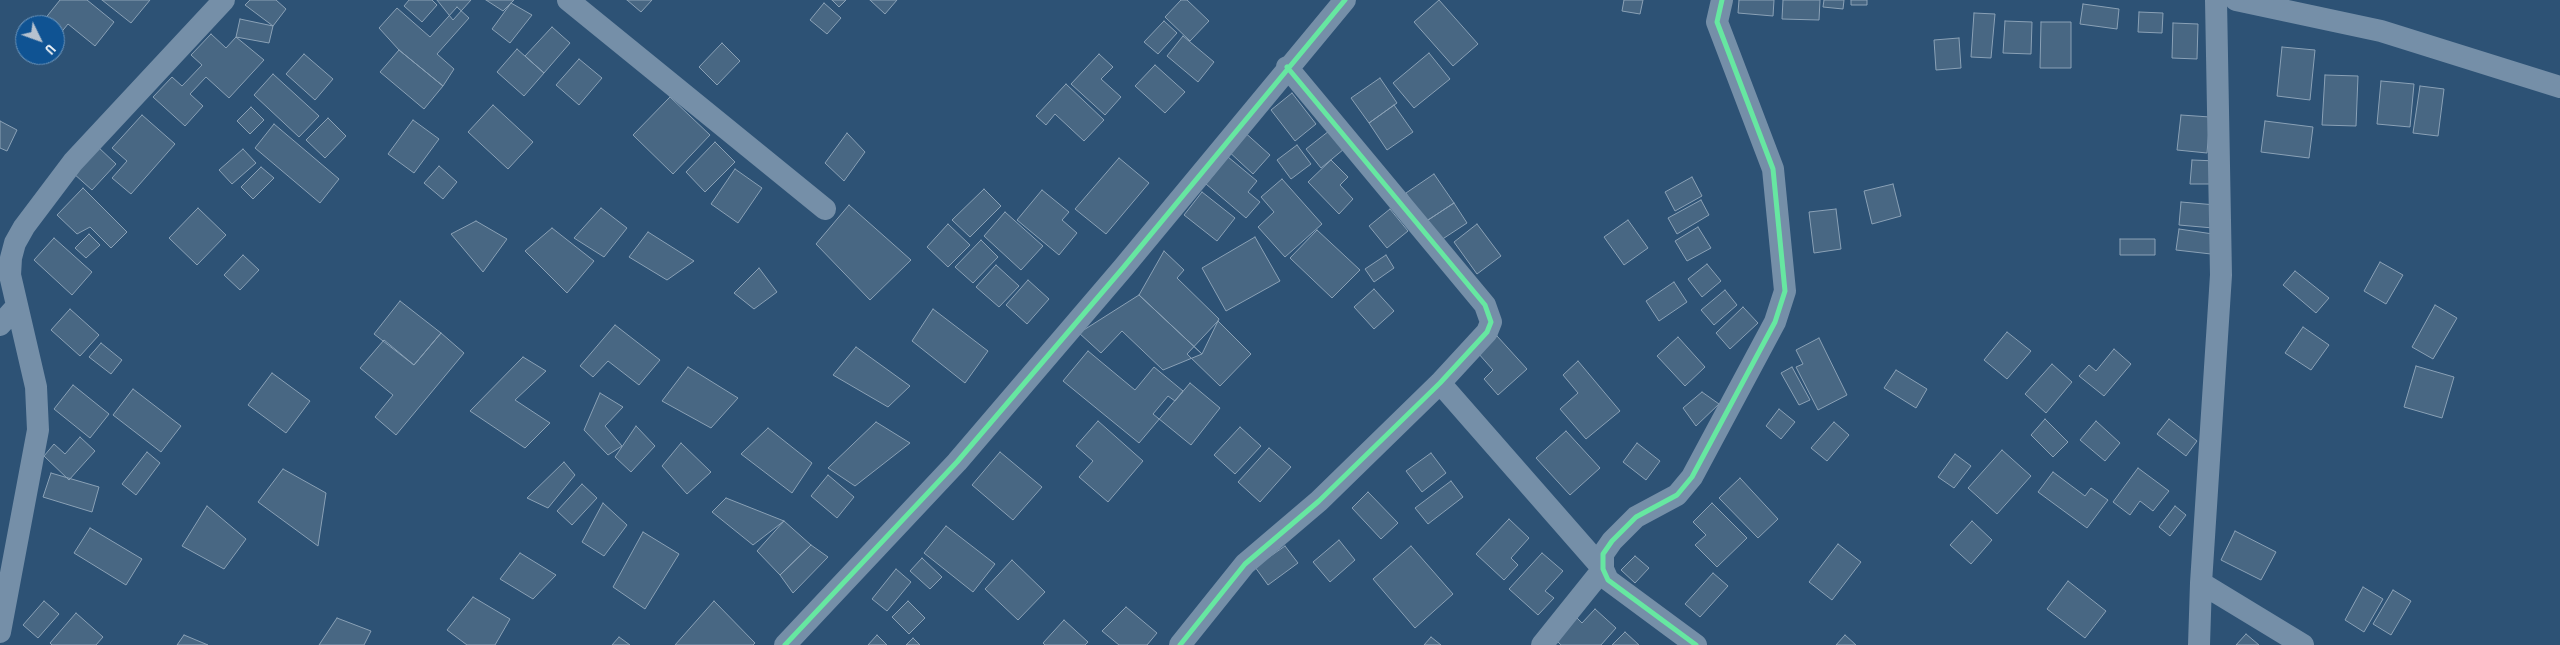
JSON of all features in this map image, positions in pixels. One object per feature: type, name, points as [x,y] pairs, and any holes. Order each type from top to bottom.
[{"type":"street","points":[[0,632],[38,430],[36,387],[10,275],[11,258],[15,242],[24,227],[86,148],[224,0]]},
{"type":"street","points":[[568,0],[825,209]]},
{"type":"street","points":[[785,645],[957,462],[1123,268],[1287,67],[1345,0]]},
{"type":"street","points":[[1542,645],[1603,568],[1603,554],[1612,541],[1636,517],[1677,495],[1692,477],[1776,322],[1785,291],[1773,169],[1717,22],[1722,0]]},
{"type":"street","points":[[2199,645],[2221,275],[2216,0]]},
{"type":"street","points":[[2236,0],[2381,31],[2560,87]]},
{"type":"street","points":[[1180,645],[1245,564],[1319,501],[1440,383],[1487,332],[1491,322],[1489,313],[1287,67]]},
{"type":"street","points":[[0,325],[17,306]]},
{"type":"street","points":[[1440,383],[1603,568],[1608,580],[1696,645]]},
{"type":"street","points":[[2202,583],[2302,645]]},
{"type":"building","points":[[60,0],[87,0],[114,22],[95,46],[68,24],[65,28],[65,15],[48,15]]},
{"type":"building","points":[[102,0],[150,0],[131,23]]},
{"type":"building","points":[[250,0],[276,0],[286,9],[273,26],[245,5]]},
{"type":"building","points":[[409,0],[432,0],[437,5],[422,22],[404,6]]},
{"type":"building","points":[[437,0],[471,0],[453,20]]},
{"type":"building","points":[[486,0],[514,0],[503,11]]},
{"type":"building","points":[[627,0],[652,0],[641,12]]},
{"type":"building","points":[[832,0],[846,0],[839,7]]},
{"type":"building","points":[[870,0],[897,0],[885,14]]},
{"type":"building","points":[[1181,0],[1187,0],[1209,21],[1190,41],[1165,17]]},
{"type":"building","points":[[1439,0],[1478,44],[1453,66],[1414,22]]},
{"type":"building","points":[[1624,0],[1643,0],[1640,14],[1622,11]]},
{"type":"building","points":[[1739,0],[1774,0],[1773,16],[1738,13]]},
{"type":"building","points":[[1783,0],[1820,0],[1819,20],[1782,19]]},
{"type":"building","points":[[1824,0],[1844,0],[1843,9],[1823,7]]},
{"type":"building","points":[[1851,0],[1867,0],[1867,5],[1851,5]]},
{"type":"building","points":[[511,3],[532,15],[510,43],[492,29]]},
{"type":"building","points":[[824,3],[841,18],[827,34],[810,20]]},
{"type":"building","points":[[2083,4],[2119,9],[2117,29],[2080,24]]},
{"type":"building","points":[[457,7],[469,18],[437,54],[454,69],[443,86],[399,50],[379,28],[397,8],[430,37]]},
{"type":"building","points":[[2139,12],[2163,13],[2162,33],[2138,32]]},
{"type":"building","points":[[1974,13],[1995,14],[1991,58],[1971,57]]},
{"type":"building","points":[[240,19],[273,26],[269,43],[236,37]]},
{"type":"building","points":[[1164,21],[1177,33],[1158,54],[1144,42]]},
{"type":"building","points":[[2005,21],[2032,22],[2031,54],[2003,53]]},
{"type":"building","points":[[2041,22],[2071,22],[2071,68],[2040,68]]},
{"type":"building","points":[[2173,23],[2198,24],[2197,59],[2172,58]]},
{"type":"building","points":[[552,27],[570,43],[544,73],[525,56]]},
{"type":"building","points":[[211,34],[226,48],[236,37],[264,60],[229,98],[206,77],[190,94],[203,106],[185,126],[153,97],[172,77],[182,86],[202,65],[191,55]]},
{"type":"building","points":[[1183,36],[1214,62],[1198,82],[1167,56]]},
{"type":"building","points":[[1959,38],[1961,68],[1936,70],[1934,40]]},
{"type":"building","points":[[722,43],[740,61],[717,85],[699,67]]},
{"type":"building","points":[[2282,47],[2315,50],[2310,100],[2277,96]]},
{"type":"building","points":[[517,49],[544,73],[524,96],[497,72]]},
{"type":"building","points":[[399,50],[443,86],[424,109],[380,72]]},
{"type":"building","points":[[1429,53],[1450,79],[1414,108],[1393,83]]},
{"type":"building","points":[[304,54],[333,79],[315,100],[286,74]]},
{"type":"building","points":[[1099,54],[1113,67],[1101,79],[1121,97],[1105,115],[1071,84]]},
{"type":"building","points":[[579,59],[602,78],[579,105],[556,85]]},
{"type":"building","points":[[1155,65],[1185,92],[1165,113],[1135,86]]},
{"type":"building","points":[[273,74],[319,116],[299,137],[254,95]]},
{"type":"building","points":[[2325,75],[2358,76],[2356,126],[2322,125]]},
{"type":"building","points":[[1380,78],[1397,103],[1369,123],[1351,98]]},
{"type":"building","points":[[2381,81],[2414,84],[2410,127],[2377,124]]},
{"type":"building","points":[[1066,84],[1104,120],[1084,141],[1055,114],[1046,125],[1036,116]]},
{"type":"building","points":[[2420,86],[2444,89],[2438,136],[2413,133]]},
{"type":"building","points":[[1292,93],[1316,124],[1295,141],[1271,110]]},
{"type":"building","points":[[670,97],[710,135],[673,174],[633,135]]},
{"type":"building","points":[[493,105],[533,142],[508,169],[468,132]]},
{"type":"building","points":[[1394,105],[1413,132],[1387,150],[1369,123]]},
{"type":"building","points":[[251,107],[264,120],[250,134],[237,121]]},
{"type":"building","points":[[142,115],[175,144],[131,194],[112,178],[127,161],[112,148]]},
{"type":"building","points":[[2181,115],[2210,117],[2207,153],[2177,150]]},
{"type":"building","points":[[328,118],[346,136],[325,158],[306,140]]},
{"type":"building","points":[[413,120],[439,139],[414,173],[388,154]]},
{"type":"building","points":[[0,121],[17,130],[7,151],[0,148]]},
{"type":"building","points":[[2265,121],[2313,127],[2309,158],[2261,152]]},
{"type":"building","points":[[274,124],[339,179],[320,203],[255,148]]},
{"type":"building","points":[[1242,130],[1270,155],[1253,174],[1225,148]]},
{"type":"building","points":[[1329,131],[1344,149],[1321,168],[1306,149]]},
{"type":"building","points":[[847,133],[865,152],[844,181],[825,163]]},
{"type":"building","points":[[715,142],[735,162],[705,192],[686,172]]},
{"type":"building","points":[[1297,145],[1311,164],[1291,179],[1277,160]]},
{"type":"building","points":[[97,146],[116,164],[92,190],[73,173]]},
{"type":"building","points":[[243,149],[256,163],[232,184],[219,170]]},
{"type":"building","points":[[1228,157],[1257,181],[1248,192],[1260,202],[1246,218],[1206,184]]},
{"type":"building","points":[[1119,158],[1149,183],[1106,234],[1075,209]]},
{"type":"building","points":[[1331,160],[1348,177],[1340,185],[1353,199],[1339,214],[1308,182]]},
{"type":"building","points":[[2192,160],[2217,161],[2216,184],[2190,184]]},
{"type":"building","points":[[439,166],[457,182],[443,199],[424,183]]},
{"type":"building","points":[[261,167],[274,178],[253,199],[241,187]]},
{"type":"building","points":[[735,169],[762,188],[738,223],[711,204]]},
{"type":"building","points":[[1434,174],[1454,203],[1425,222],[1406,193]]},
{"type":"building","points":[[1692,177],[1702,196],[1675,211],[1665,192]]},
{"type":"building","points":[[1282,179],[1322,224],[1285,257],[1258,227],[1274,212],[1261,197]]},
{"type":"building","points":[[1893,184],[1901,216],[1872,224],[1864,191]]},
{"type":"building","points":[[83,188],[127,232],[111,248],[90,227],[77,234],[57,215]]},
{"type":"building","points":[[984,189],[1001,206],[970,237],[952,220]]},
{"type":"building","points":[[1042,190],[1069,212],[1062,220],[1077,233],[1059,255],[1017,220]]},
{"type":"building","points":[[1202,192],[1235,218],[1217,241],[1184,215]]},
{"type":"building","points":[[1701,200],[1709,215],[1677,234],[1668,218]]},
{"type":"building","points":[[2181,202],[2216,205],[2213,228],[2179,225]]},
{"type":"building","points":[[1454,203],[1467,223],[1438,242],[1425,222]]},
{"type":"building","points":[[849,205],[911,260],[870,300],[816,244]]},
{"type":"building","points":[[198,208],[226,235],[197,265],[169,238]]},
{"type":"building","points":[[601,208],[627,228],[604,257],[574,238]]},
{"type":"building","points":[[1390,209],[1408,231],[1387,248],[1369,226]]},
{"type":"building","points":[[1836,209],[1841,249],[1814,253],[1809,212]]},
{"type":"building","points":[[1005,212],[1043,246],[1021,270],[984,236]]},
{"type":"building","points":[[1628,220],[1648,248],[1624,265],[1604,237]]},
{"type":"building","points":[[476,221],[507,239],[483,272],[451,234]]},
{"type":"building","points":[[948,224],[970,245],[948,267],[927,247]]},
{"type":"building","points":[[1477,224],[1501,256],[1477,274],[1454,242]]},
{"type":"building","points":[[1698,227],[1711,248],[1687,261],[1675,241]]},
{"type":"building","points":[[552,228],[594,261],[567,293],[525,251]]},
{"type":"building","points":[[2179,229],[2213,234],[2211,254],[2176,250]]},
{"type":"building","points":[[1317,230],[1360,270],[1332,298],[1290,258]]},
{"type":"building","points":[[648,232],[694,261],[667,280],[629,257]]},
{"type":"building","points":[[89,234],[100,245],[86,258],[75,248]]},
{"type":"building","points":[[1255,237],[1280,281],[1226,311],[1202,268]]},
{"type":"building","points":[[54,238],[92,272],[72,295],[34,260]]},
{"type":"building","points":[[2120,239],[2155,239],[2155,255],[2120,255]]},
{"type":"building","points":[[981,240],[998,257],[973,283],[955,267]]},
{"type":"building","points":[[1164,251],[1184,270],[1177,278],[1219,319],[1202,354],[1139,295]]},
{"type":"building","points":[[243,255],[259,270],[240,290],[224,275]]},
{"type":"building","points":[[1386,255],[1394,268],[1374,282],[1365,269]]},
{"type":"building","points":[[2380,262],[2403,275],[2386,304],[2364,291]]},
{"type":"building","points":[[1707,264],[1721,281],[1702,297],[1688,279]]},
{"type":"building","points":[[996,265],[1019,286],[999,307],[976,287]]},
{"type":"building","points":[[759,268],[777,292],[754,309],[734,293]]},
{"type":"building","points":[[2295,271],[2329,298],[2316,313],[2283,285]]},
{"type":"building","points":[[1028,280],[1049,299],[1027,324],[1006,305]]},
{"type":"building","points":[[1674,282],[1687,302],[1659,321],[1646,301]]},
{"type":"building","points":[[1374,289],[1394,311],[1374,329],[1354,307]]},
{"type":"building","points":[[1725,290],[1737,305],[1714,325],[1701,310]]},
{"type":"building","points":[[1139,295],[1202,354],[1163,370],[1122,331],[1101,353],[1079,333]]},
{"type":"building","points":[[400,301],[441,333],[414,365],[374,334]]},
{"type":"building","points":[[2435,305],[2457,318],[2433,359],[2412,347]]},
{"type":"building","points":[[1743,307],[1758,323],[1730,349],[1716,333]]},
{"type":"building","points":[[70,309],[99,335],[80,356],[51,330]]},
{"type":"building","points":[[933,309],[988,351],[965,383],[912,341]]},
{"type":"building","points":[[1218,321],[1251,354],[1220,386],[1187,354]]},
{"type":"building","points":[[615,325],[660,360],[639,385],[608,361],[593,377],[580,366]]},
{"type":"building","points":[[2303,327],[2329,345],[2311,370],[2285,353]]},
{"type":"building","points":[[2007,332],[2031,351],[2007,379],[1984,360]]},
{"type":"building","points":[[441,333],[464,353],[396,435],[375,417],[393,395],[360,368],[384,340],[414,365]]},
{"type":"building","points":[[1497,336],[1527,369],[1498,395],[1484,379],[1493,370],[1478,353]]},
{"type":"building","points":[[1678,337],[1705,367],[1685,386],[1657,356]]},
{"type":"building","points":[[1819,338],[1847,395],[1818,410],[1796,367],[1803,364],[1796,350]]},
{"type":"building","points":[[101,343],[122,360],[111,374],[89,357]]},
{"type":"building","points":[[856,347],[910,386],[888,407],[833,375]]},
{"type":"building","points":[[2114,349],[2131,364],[2104,396],[2079,376],[2089,365],[2096,371]]},
{"type":"building","points":[[1088,351],[1135,390],[1154,367],[1183,391],[1139,443],[1063,381]]},
{"type":"building","points":[[523,357],[546,371],[515,400],[550,423],[525,448],[470,411]]},
{"type":"building","points":[[1578,361],[1620,411],[1586,439],[1560,409],[1578,393],[1563,375]]},
{"type":"building","points":[[2052,364],[2072,382],[2046,413],[2025,394]]},
{"type":"building","points":[[2416,366],[2454,377],[2442,418],[2404,407]]},
{"type":"building","points":[[688,367],[738,398],[711,428],[662,401]]},
{"type":"building","points":[[1792,367],[1810,400],[1799,405],[1781,373]]},
{"type":"building","points":[[1896,370],[1927,389],[1916,408],[1884,388]]},
{"type":"building","points":[[272,373],[310,401],[286,433],[248,405]]},
{"type":"building","points":[[1190,383],[1220,408],[1191,445],[1153,414],[1168,396],[1175,401]]},
{"type":"building","points":[[73,385],[109,414],[90,438],[54,409]]},
{"type":"building","points":[[133,389],[181,426],[161,452],[113,415]]},
{"type":"building","points":[[1702,392],[1719,404],[1696,426],[1683,408]]},
{"type":"building","points":[[600,393],[623,407],[605,426],[622,446],[608,455],[584,430]]},
{"type":"building","points":[[1779,409],[1795,422],[1781,439],[1766,426]]},
{"type":"building","points":[[2045,419],[2068,442],[2053,457],[2031,435]]},
{"type":"building","points":[[2169,419],[2197,441],[2186,456],[2157,434]]},
{"type":"building","points":[[1098,421],[1143,461],[1108,502],[1079,477],[1093,461],[1076,446]]},
{"type":"building","points":[[2096,421],[2120,443],[2105,461],[2080,440]]},
{"type":"building","points":[[876,422],[910,443],[855,486],[828,468]]},
{"type":"building","points":[[1834,422],[1849,435],[1827,461],[1811,448]]},
{"type":"building","points":[[636,426],[655,446],[631,472],[615,457]]},
{"type":"building","points":[[1240,427],[1261,446],[1235,474],[1214,455]]},
{"type":"building","points":[[768,428],[812,463],[792,493],[741,454]]},
{"type":"building","points":[[1566,431],[1600,468],[1570,495],[1536,458]]},
{"type":"building","points":[[80,437],[95,451],[69,480],[44,456],[54,444],[65,454]]},
{"type":"building","points":[[681,443],[711,472],[687,494],[662,466]]},
{"type":"building","points":[[1637,443],[1660,461],[1646,480],[1623,462]]},
{"type":"building","points":[[1269,448],[1291,467],[1260,502],[1238,482]]},
{"type":"building","points":[[2002,450],[2031,476],[1997,514],[1968,488]]},
{"type":"building","points":[[147,452],[160,463],[136,495],[122,484]]},
{"type":"building","points":[[1000,452],[1042,487],[1013,520],[972,485]]},
{"type":"building","points":[[1431,453],[1446,473],[1422,492],[1406,471]]},
{"type":"building","points":[[1955,454],[1971,466],[1954,488],[1938,477]]},
{"type":"building","points":[[564,462],[575,475],[548,508],[527,498]]},
{"type":"building","points":[[2138,468],[2169,491],[2153,511],[2140,501],[2130,515],[2113,502]]},
{"type":"building","points":[[283,469],[326,493],[318,546],[258,502]]},
{"type":"building","points":[[2053,472],[2085,496],[2091,488],[2108,500],[2087,528],[2038,492]]},
{"type":"building","points":[[51,473],[99,487],[92,512],[43,497]]},
{"type":"building","points":[[828,475],[854,497],[837,518],[811,496]]},
{"type":"building","points":[[1740,478],[1778,519],[1758,538],[1719,498]]},
{"type":"building","points":[[1451,481],[1463,497],[1428,524],[1415,508]]},
{"type":"building","points":[[582,484],[597,498],[572,525],[557,511]]},
{"type":"building","points":[[1368,492],[1398,523],[1381,539],[1352,508]]},
{"type":"building","points":[[726,498],[784,521],[753,545],[712,512]]},
{"type":"building","points":[[603,503],[627,525],[604,556],[582,542]]},
{"type":"building","points":[[1712,503],[1747,538],[1717,567],[1695,545],[1706,535],[1693,522]]},
{"type":"building","points":[[207,506],[246,539],[224,569],[182,546]]},
{"type":"building","points":[[2175,506],[2186,515],[2170,536],[2159,527]]},
{"type":"building","points":[[1509,519],[1529,538],[1511,558],[1518,565],[1504,580],[1476,554]]},
{"type":"building","points":[[784,521],[811,545],[780,575],[757,551]]},
{"type":"building","points":[[1972,521],[1992,540],[1971,564],[1950,545]]},
{"type":"building","points":[[946,526],[995,564],[973,592],[924,553]]},
{"type":"building","points":[[90,528],[142,559],[126,585],[74,553]]},
{"type":"building","points":[[2235,531],[2276,552],[2261,580],[2221,560]]},
{"type":"building","points":[[643,532],[679,554],[645,609],[613,587]]},
{"type":"building","points":[[1339,540],[1355,560],[1330,582],[1313,562]]},
{"type":"building","points":[[1838,544],[1861,562],[1832,600],[1809,582]]},
{"type":"building","points":[[811,545],[828,557],[793,593],[780,575]]},
{"type":"building","points":[[1285,546],[1298,563],[1268,585],[1255,567]]},
{"type":"building","points":[[1411,546],[1453,594],[1415,628],[1373,579]]},
{"type":"building","points":[[520,553],[556,575],[533,599],[500,579]]},
{"type":"building","points":[[1542,553],[1563,571],[1545,591],[1554,598],[1538,615],[1509,589]]},
{"type":"building","points":[[1635,556],[1649,568],[1635,583],[1621,570]]},
{"type":"building","points":[[922,558],[942,577],[930,589],[910,571]]},
{"type":"building","points":[[1012,560],[1045,592],[1018,620],[985,589]]},
{"type":"building","points":[[896,569],[911,582],[887,611],[872,599]]},
{"type":"building","points":[[1713,573],[1728,586],[1700,617],[1685,604]]},
{"type":"building","points":[[2068,581],[2106,611],[2085,638],[2047,609]]},
{"type":"building","points":[[2363,587],[2383,599],[2364,632],[2345,620]]},
{"type":"building","points":[[2393,590],[2411,601],[2391,635],[2373,624]]},
{"type":"building","points":[[473,597],[510,619],[495,645],[467,645],[447,630]]},
{"type":"building","points":[[44,601],[59,614],[38,638],[23,625]]},
{"type":"building","points":[[714,601],[755,643],[753,645],[675,645]]},
{"type":"building","points":[[908,601],[925,618],[909,634],[892,617]]},
{"type":"building","points":[[1126,607],[1157,633],[1147,645],[1119,645],[1102,631]]},
{"type":"building","points":[[1595,609],[1616,628],[1601,645],[1561,645],[1554,638],[1574,615],[1582,623]]},
{"type":"building","points":[[76,613],[103,637],[96,645],[52,645],[50,643]]},
{"type":"building","points":[[337,618],[371,631],[364,645],[319,645]]},
{"type":"building","points":[[1064,620],[1088,642],[1085,645],[1045,645],[1043,643]]},
{"type":"building","points":[[1625,632],[1639,645],[1612,645]]},
{"type":"building","points":[[2246,634],[2259,645],[2236,645]]},
{"type":"building","points":[[184,635],[208,645],[177,645]]},
{"type":"building","points":[[877,635],[887,645],[868,645]]},
{"type":"building","points":[[1845,635],[1856,645],[1836,645]]},
{"type":"building","points":[[619,637],[630,645],[612,645]]},
{"type":"building","points":[[1431,637],[1441,645],[1424,645]]},
{"type":"building","points":[[913,638],[920,645],[906,645]]},
{"type":"cycle path","points":[[785,645],[957,462],[1123,268],[1345,0]]},
{"type":"cycle path","points":[[1696,645],[1608,580],[1603,569],[1603,554],[1612,541],[1636,517],[1677,495],[1692,477],[1775,322],[1785,291],[1773,169],[1717,22],[1722,0]]},
{"type":"cycle path","points":[[1180,645],[1245,564],[1319,501],[1440,383],[1487,332],[1491,322],[1485,305],[1287,67]]}]
